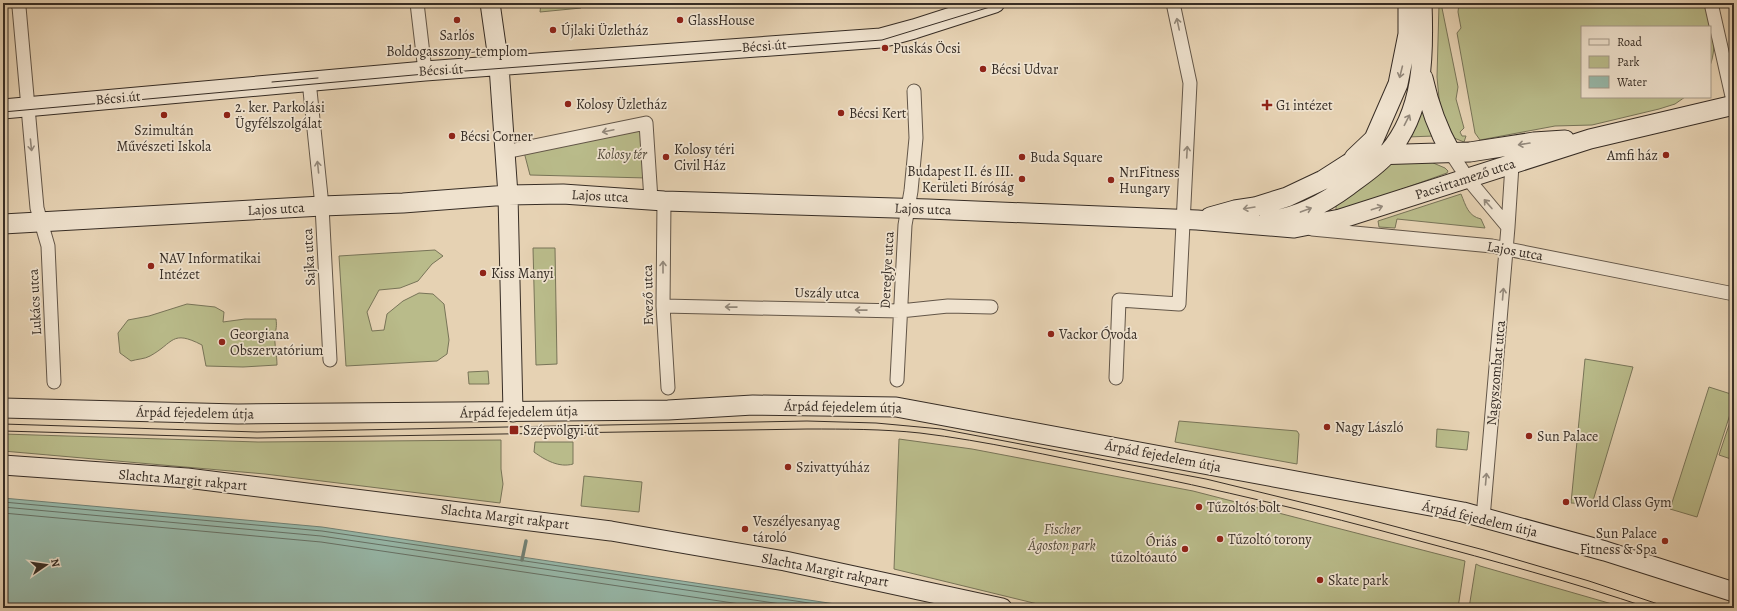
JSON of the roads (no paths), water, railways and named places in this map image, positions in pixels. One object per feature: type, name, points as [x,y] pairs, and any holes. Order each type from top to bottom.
[{"type":"main road","points":[[490,3],[498,66],[508,195],[513,412]]},
{"type":"main road","name":"Bécsi út","points":[[3,109],[425,71],[881,38],[995,3]]},
{"type":"main road","points":[[1348,164],[1374,139],[1382,125],[1398,84],[1408,34],[1408,3]]},
{"type":"main road","points":[[1241,224],[1275,220],[1314,207],[1337,194],[1364,174],[1387,153],[1394,144],[1413,110],[1422,71],[1422,3]]},
{"type":"main road","points":[[1422,71],[1429,105],[1436,124],[1451,152]]},
{"type":"main road","name":"Pacsirtamező utca","points":[[1340,219],[1590,139],[1734,105]]},
{"type":"main road","name":"Pacsirtamező utca","points":[[1348,164],[1373,154],[1470,152],[1534,142],[1590,139]]},
{"type":"main road","name":"Lajos utca","points":[[1190,220],[1255,207],[1287,197],[1323,180],[1348,164]]},
{"type":"main road","name":"Lajos utca","points":[[3,224],[322,206],[403,203],[508,195],[563,194],[657,200],[908,208],[1190,220],[1294,228],[1340,219]]},
{"type":"main road","name":"Árpád fejedelem útja","points":[[3,408],[238,414],[668,410],[753,406],[896,407],[1147,452],[1300,483],[1463,512],[1605,551],[1734,592]]},
{"type":"main road","name":"Slachta Margit rakpart","points":[[3,465],[187,478],[611,531],[786,561],[1002,608]]},
{"type":"street","name":"Lukács utca","points":[[17,3],[19,10],[37,208],[48,246],[54,382]]},
{"type":"street","points":[[417,3],[425,71]]},
{"type":"street","points":[[1116,378],[1119,300],[1179,304],[1190,220],[1190,83],[1174,3]]},
{"type":"street","points":[[1711,3],[1734,105]]},
{"type":"street","name":"Sajka utca","points":[[309,81],[322,206],[330,360]]},
{"type":"street","name":"Dereglye utca","points":[[897,380],[905,225],[916,138],[914,91]]},
{"type":"street","points":[[505,152],[646,123],[657,200]]},
{"type":"street","points":[[1451,152],[1468,179],[1508,227]]},
{"type":"street","points":[[1430,153],[1450,163],[1468,179]]},
{"type":"street","name":"Nagyszombat utca","points":[[1483,518],[1507,249],[1512,165]]},
{"type":"street","name":"Evező utca","points":[[657,200],[668,388]]},
{"type":"street","name":"Lajos utca","points":[[1294,228],[1422,239],[1507,249],[1734,294]]},
{"type":"street","name":"Uszály utca","points":[[663,306],[900,311],[948,306],[991,307]]},
{"type":"water","points":[[3,498],[322,527],[862,608],[3,608]]},
{"type":"waterway","points":[[522,560],[526,541]]},
{"type":"tram line","points":[[3,112],[425,74],[882,40],[1003,3]]},
{"type":"tram line","points":[[272,82],[318,78]]},
{"type":"tram line","points":[[3,424],[257,432],[807,421],[876,423],[941,429],[1206,479],[1329,509],[1484,550],[1589,581],[1670,608]]},
{"type":"tram line","points":[[3,431],[257,438],[807,429],[850,429],[920,433],[1018,449],[1267,502],[1379,530],[1504,564],[1591,589],[1649,608]]},
{"type":"place","name":"Sarlós Boldogasszony-templom","points":[[457,20]]},
{"type":"place","name":"GlassHouse","points":[[680,20]]},
{"type":"place","name":"Újlaki Üzletház","points":[[553,30]]},
{"type":"place","name":"Puskás Öcsi","points":[[885,48]]},
{"type":"place","name":"Bécsi Udvar","points":[[983,69]]},
{"type":"place","name":"Kolosy Üzletház","points":[[568,104]]},
{"type":"place","name":"G1 intézet","points":[[1267,105]]},
{"type":"place","name":"Bécsi Kert","points":[[841,113]]},
{"type":"place","name":"Szimultán Művészeti Iskola","points":[[164,115]]},
{"type":"place","name":"2. ker. Parkolási Ügyfélszolgálat","points":[[227,115]]},
{"type":"place","name":"Bécsi Corner","points":[[452,136]]},
{"type":"place","name":"Amfi ház","points":[[1666,155]]},
{"type":"place","name":"Kolosy téri Civil Ház","points":[[666,157]]},
{"type":"place","name":"Buda Square","points":[[1022,157]]},
{"type":"place","name":"Budapest II. és III. Kerületi Bíróság","points":[[1022,179]]},
{"type":"place","name":"Nr1Fitness Hungary","points":[[1111,180]]},
{"type":"place","name":"NAV Informatikai Intézet","points":[[151,266]]},
{"type":"place","name":"Kiss Manyi","points":[[483,273]]},
{"type":"place","name":"Vackor Óvoda","points":[[1051,334]]},
{"type":"place","name":"Georgiana Obszervatórium","points":[[222,342]]},
{"type":"place","name":"Nagy László","points":[[1327,427]]},
{"type":"place","name":"Szépvölgyi út","points":[[514,430]]},
{"type":"place","name":"Sun Palace","points":[[1529,436]]},
{"type":"place","name":"Szivattyúház","points":[[788,467]]},
{"type":"place","name":"World Class Gym","points":[[1566,502]]},
{"type":"place","name":"Tűzoltós bolt","points":[[1199,507]]},
{"type":"place","name":"Veszélyesanyag tároló","points":[[745,529]]},
{"type":"place","name":"Tűzoltó torony","points":[[1220,539]]},
{"type":"place","name":"Sun Palace Fitness & Spa","points":[[1665,541]]},
{"type":"place","name":"Óriás tűzoltóautó","points":[[1185,549]]},
{"type":"place","name":"Skate park","points":[[1320,580]]},
{"type":"park label","name":"Kolosy tér","points":[[622,154]]},
{"type":"park label","name":"Fischer Ágoston park","points":[[1062,538]]}]
